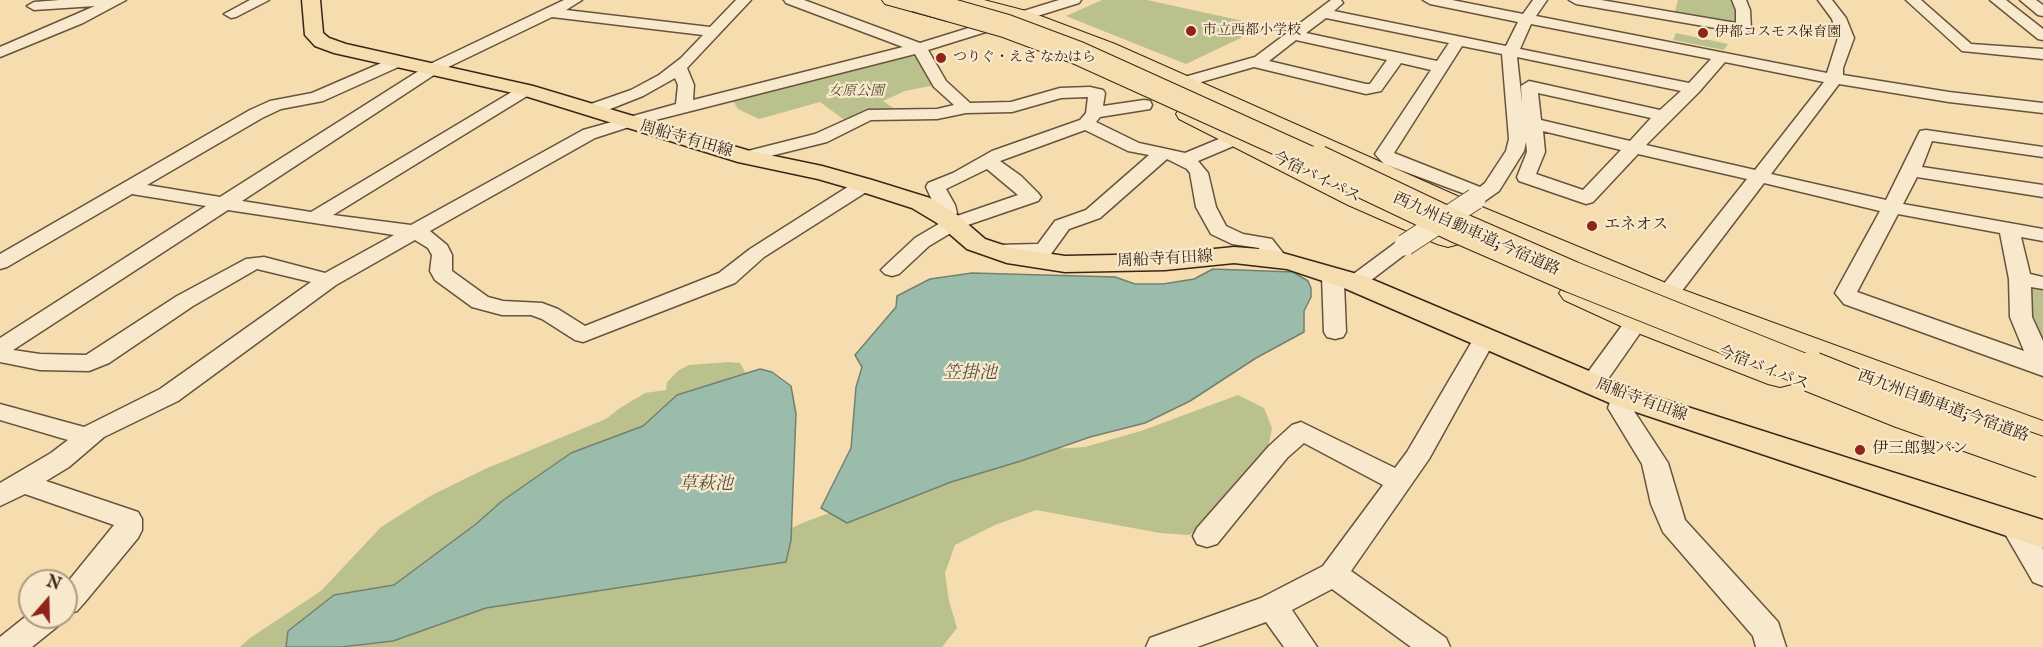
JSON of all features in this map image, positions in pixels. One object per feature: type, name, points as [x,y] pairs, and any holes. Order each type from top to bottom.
[{"type":"highway","name":"今宿バイパス","points":[[892,0],[987,28],[1069,57],[1141,97],[1237,138],[1358,199],[1638,321],[1921,431],[2043,474]]},
{"type":"highway","name":"西九州自動車道;今宿道路","points":[[915,0],[1006,26],[1078,53],[1222,117],[1457,227],[1572,277],[1892,404],[2043,458]]},
{"type":"highway","name":"西九州自動車道;今宿道路","points":[[944,0],[1017,21],[1091,48],[1454,213],[1589,271],[2043,444]]},
{"type":"highway","name":"今宿バイパス","points":[[961,0],[1107,49],[1180,79],[1472,213],[1666,295],[2043,435]]},
{"type":"main road","name":"周船寺有田線","points":[[311,0],[314,35],[322,42],[399,62],[526,90],[594,109],[626,123],[746,157],[822,173],[921,202],[976,244],[1007,255],[1065,264],[1165,262],[1234,255],[1272,258],[1343,279],[1623,398],[2043,534]]},
{"type":"street","points":[[34,6],[114,0]]},
{"type":"street","points":[[0,52],[78,20],[119,0]]},
{"type":"street","points":[[231,14],[262,0]]},
{"type":"street","points":[[0,348],[434,68],[575,0]]},
{"type":"street","points":[[594,109],[637,93],[679,68],[744,0]]},
{"type":"street","points":[[791,0],[919,48],[940,84],[966,108]]},
{"type":"street","points":[[11,490],[60,460],[89,436],[170,395],[328,280],[589,134],[919,48],[1074,0]]},
{"type":"street","points":[[1180,79],[1253,62],[1274,51],[1339,0]]},
{"type":"street","points":[[1430,0],[1835,79],[1949,98],[2043,108]]},
{"type":"street","points":[[1335,332],[1343,279],[1405,245],[1492,187],[1515,151],[1518,139],[1510,51],[1527,18],[1540,0]]},
{"type":"street","points":[[1576,0],[1744,29],[1743,10],[1739,0]]},
{"type":"street","points":[[1667,16],[1669,0]]},
{"type":"street","points":[[1592,383],[1638,321],[1666,295],[1835,79],[1835,68],[1846,38],[1839,18],[1825,0]]},
{"type":"street","points":[[1914,0],[1967,48],[2043,54]]},
{"type":"street","points":[[1997,0],[2043,36]]},
{"type":"street","points":[[2027,0],[2043,12]]},
{"type":"street","points":[[548,12],[714,32]]},
{"type":"street","points":[[1323,13],[1693,89]]},
{"type":"street","points":[[1293,35],[1441,67]]},
{"type":"street","points":[[1458,41],[1384,154],[1390,160],[1478,197]]},
{"type":"street","points":[[1180,79],[1257,50],[1274,51]]},
{"type":"street","points":[[1664,116],[1529,86],[1536,152],[1526,177],[1586,198],[1693,89],[1722,56]]},
{"type":"street","points":[[1253,62],[1366,88],[1375,88],[1397,57]]},
{"type":"street","points":[[0,263],[267,108],[317,97],[399,62]]},
{"type":"street","points":[[679,68],[686,85],[684,108]]},
{"type":"street","points":[[314,218],[526,90]]},
{"type":"street","points":[[746,157],[821,138],[868,115],[937,114],[966,108],[1012,107],[1060,93],[1127,94],[1141,97]]},
{"type":"street","points":[[1090,118],[1097,93]]},
{"type":"street","points":[[947,220],[945,205],[936,187],[998,154],[1141,97]]},
{"type":"street","points":[[1090,118],[1134,147],[1175,155],[1193,165],[1198,174],[1206,207],[1218,230],[1239,240],[1265,243],[1273,253],[1272,258]]},
{"type":"street","points":[[1534,124],[1890,207],[2043,235]]},
{"type":"street","points":[[2042,366],[1852,299],[1846,293],[1911,171],[1926,135],[2043,152]]},
{"type":"street","points":[[1184,160],[1237,138]]},
{"type":"street","points":[[995,251],[1044,250],[1062,225],[1093,214],[1162,154]]},
{"type":"street","points":[[892,270],[947,220],[1031,197],[1014,180],[988,161]]},
{"type":"street","points":[[1911,171],[2043,191]]},
{"type":"street","points":[[128,188],[417,232],[437,245],[442,255],[443,275],[480,302],[502,308],[534,308],[550,314],[584,335],[727,278],[757,253],[864,185]]},
{"type":"street","points":[[2009,230],[2020,279],[2021,317],[2042,366]]},
{"type":"street","points":[[0,355],[40,362],[89,363],[101,358],[184,301],[253,263],[264,263],[328,280]]},
{"type":"street","points":[[2020,279],[2043,283]]},
{"type":"street","points":[[1161,647],[1272,607],[1333,574],[1416,459],[1485,338]]},
{"type":"street","points":[[1623,398],[1620,408],[1655,463],[1665,504],[1673,525],[1767,631],[1771,647]]},
{"type":"street","points":[[0,412],[89,436]]},
{"type":"street","points":[[1207,536],[1278,452],[1300,431],[1400,482]]},
{"type":"street","points":[[11,490],[128,519],[128,530],[78,590]]},
{"type":"street","points":[[2014,525],[2043,574]]},
{"type":"street","points":[[1333,574],[1435,647]]},
{"type":"street","points":[[1272,607],[1302,647]]},
{"type":"street","points":[[16,646],[34,629]]},
{"type":"green space","points":[[1102,0],[1147,0],[1266,26],[1186,64],[1066,16]]},
{"type":"green space","points":[[1678,0],[1733,0],[1738,21],[1735,26],[1674,15]]},
{"type":"green space","points":[[1676,33],[1728,44],[1724,50],[1673,40]]},
{"type":"green space","name":"女原公園","points":[[919,48],[940,84],[905,91],[883,101],[901,113],[850,124],[820,102],[759,119],[738,109],[730,96]]},
{"type":"green space","points":[[2025,285],[2043,285],[2043,352],[2031,323]]},
{"type":"green space","points":[[740,363],[749,379],[495,596],[731,553],[860,502],[1024,451],[1085,447],[1141,431],[1238,395],[1264,408],[1272,428],[1267,453],[1223,514],[1189,535],[1160,533],[1036,510],[995,525],[955,545],[945,573],[949,601],[957,628],[942,647],[240,647],[321,591],[381,527],[432,495],[485,469],[606,419],[645,393],[666,390],[667,382],[679,370],[689,365]]},
{"type":"water","name":"笠掛池","points":[[1213,269],[1293,272],[1308,281],[1311,297],[1304,311],[1304,332],[1256,358],[1190,401],[1145,423],[1090,437],[951,482],[847,523],[821,508],[851,448],[856,387],[862,367],[855,355],[896,307],[897,296],[930,279],[972,273],[1115,277],[1135,284],[1163,284],[1194,279]]},
{"type":"water","name":"草萩池","points":[[760,369],[772,372],[791,386],[796,414],[791,540],[786,562],[486,608],[393,641],[341,647],[286,647],[288,631],[334,595],[394,585],[476,524],[502,501],[571,453],[643,426],[677,395]]},
{"type":"place","name":"市立西都小学校","points":[[1191,31]]},
{"type":"place","name":"伊都コスモス保育園","points":[[1703,33]]},
{"type":"place","name":"つりぐ・えさ なかはら","points":[[941,58]]},
{"type":"place","name":"エネオス","points":[[1592,226]]},
{"type":"place","name":"伊三郎製パン","points":[[1860,450]]}]
